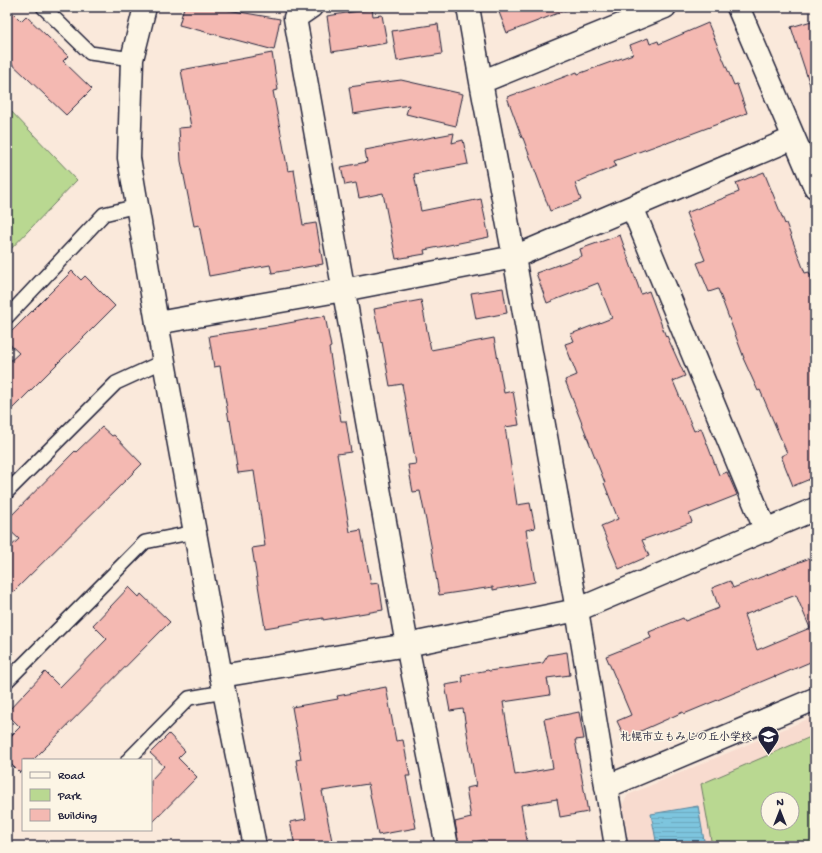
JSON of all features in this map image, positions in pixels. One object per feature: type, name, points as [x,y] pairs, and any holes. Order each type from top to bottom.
[{"type":"street","points":[[145,7],[132,59],[129,158],[195,532],[255,846]]},
{"type":"street","points":[[311,7],[295,18],[407,645],[447,846]]},
{"type":"street","points":[[468,7],[577,610],[616,846]]},
{"type":"street","points":[[481,82],[665,7]]},
{"type":"street","points":[[738,7],[815,187]]},
{"type":"street","points":[[157,323],[514,258],[794,138]]},
{"type":"street","points":[[632,207],[766,531]]},
{"type":"street","points":[[223,684],[577,610],[815,509]]},
{"type":"street","points":[[606,787],[815,699]]},
{"type":"lane","points":[[43,7],[90,53],[132,59]]},
{"type":"lane","points":[[7,317],[104,214],[137,206]]},
{"type":"lane","points":[[7,492],[116,383],[164,361]]},
{"type":"lane","points":[[7,681],[145,542],[195,532]]},
{"type":"lane","points":[[129,759],[190,698],[223,684]]},
{"type":"shaded area","name":"札幌市立もみじの丘小学校","points":[[815,716],[815,846],[630,846],[622,805],[628,795]]},
{"type":"green space","points":[[7,107],[77,180],[7,253]]},
{"type":"green space","points":[[815,735],[815,846],[712,846],[701,784]]},
{"type":"water","points":[[698,806],[705,846],[657,846],[651,814]]},
{"type":"building","points":[[7,7],[21,21],[26,16],[68,56],[63,61],[92,89],[66,115],[7,59]]},
{"type":"building","points":[[184,7],[229,7],[228,10],[280,19],[274,50],[179,25]]},
{"type":"building","points":[[497,7],[570,7],[571,8],[507,33]]},
{"type":"building","points":[[372,9],[373,16],[382,15],[387,43],[332,52],[327,16]]},
{"type":"building","points":[[815,20],[815,88],[811,88],[791,27]]},
{"type":"building","points":[[708,23],[734,85],[737,84],[747,113],[614,161],[616,166],[575,183],[581,200],[550,211],[507,97],[633,54],[630,45],[648,38],[650,44],[658,41],[659,44]]},
{"type":"building","points":[[438,24],[442,54],[397,61],[392,31]]},
{"type":"building","points":[[272,53],[278,90],[273,91],[288,171],[294,170],[303,225],[316,223],[323,264],[272,273],[270,265],[209,276],[199,225],[194,226],[181,161],[179,128],[191,127],[181,70]]},
{"type":"building","points":[[401,80],[463,94],[456,126],[406,114],[409,105],[353,114],[349,87]]},
{"type":"building","points":[[454,133],[452,143],[463,140],[468,164],[414,174],[421,211],[481,199],[489,237],[424,250],[425,254],[396,259],[383,193],[359,198],[356,183],[345,185],[341,167],[367,162],[365,150]]},
{"type":"building","points":[[764,172],[785,224],[786,223],[805,273],[809,272],[815,287],[815,477],[793,486],[781,456],[787,453],[760,390],[758,391],[743,358],[718,289],[709,292],[697,263],[705,260],[686,213],[739,192],[736,183]]},
{"type":"building","points":[[620,235],[641,294],[649,291],[666,337],[667,336],[685,376],[673,381],[694,431],[701,428],[719,475],[727,472],[737,495],[689,514],[692,522],[642,540],[649,556],[619,569],[601,526],[618,519],[565,380],[577,375],[565,344],[574,341],[571,334],[612,318],[598,283],[547,303],[536,273],[582,256],[580,249]]},
{"type":"building","points":[[72,271],[81,280],[85,276],[115,306],[7,414],[7,364],[19,353],[7,342],[7,336]]},
{"type":"building","points":[[503,288],[507,313],[476,319],[471,293]]},
{"type":"building","points":[[421,300],[431,350],[494,338],[504,393],[513,391],[519,425],[505,427],[517,505],[530,503],[535,528],[526,530],[535,582],[493,590],[493,587],[439,595],[420,491],[413,492],[408,465],[416,464],[402,384],[390,386],[374,309]]},
{"type":"building","points":[[325,316],[331,347],[329,348],[341,421],[346,421],[351,452],[337,454],[350,532],[361,530],[371,584],[379,583],[383,610],[265,628],[252,548],[265,546],[254,471],[238,473],[220,366],[214,367],[209,336]]},
{"type":"building","points":[[102,427],[112,436],[114,435],[142,464],[7,598],[7,550],[19,539],[7,528],[7,520],[75,451],[76,452]]},
{"type":"building","points":[[815,556],[815,660],[684,714],[683,712],[625,738],[617,721],[631,715],[606,656],[651,638],[649,632],[683,618],[685,621],[719,608],[712,588],[730,581],[733,588]],"holes":[[[796,595],[810,628],[757,650],[744,615]]]},
{"type":"building","points":[[129,587],[139,597],[141,594],[170,622],[34,759],[22,759],[22,771],[20,773],[7,760],[7,740],[20,727],[7,714],[7,712],[45,672],[60,687],[107,639],[93,625]]},
{"type":"building","points":[[567,652],[570,675],[547,678],[550,695],[503,702],[515,775],[553,768],[544,719],[579,712],[584,739],[575,740],[588,812],[560,817],[557,799],[521,805],[528,846],[485,846],[484,840],[459,845],[455,822],[471,818],[466,788],[476,786],[463,709],[450,711],[445,685],[463,682],[462,675],[543,663],[548,655]]},
{"type":"building","points":[[386,687],[396,741],[403,740],[410,776],[406,776],[416,828],[378,835],[368,784],[322,791],[333,846],[295,846],[290,822],[306,819],[296,760],[301,759],[292,707],[338,699],[337,696]]},
{"type":"building","points":[[169,734],[185,751],[178,758],[197,777],[152,823],[152,779],[164,766],[150,753]]},
{"type":"place","name":"札幌市立もみじの丘小学校","points":[[768,756]]}]
